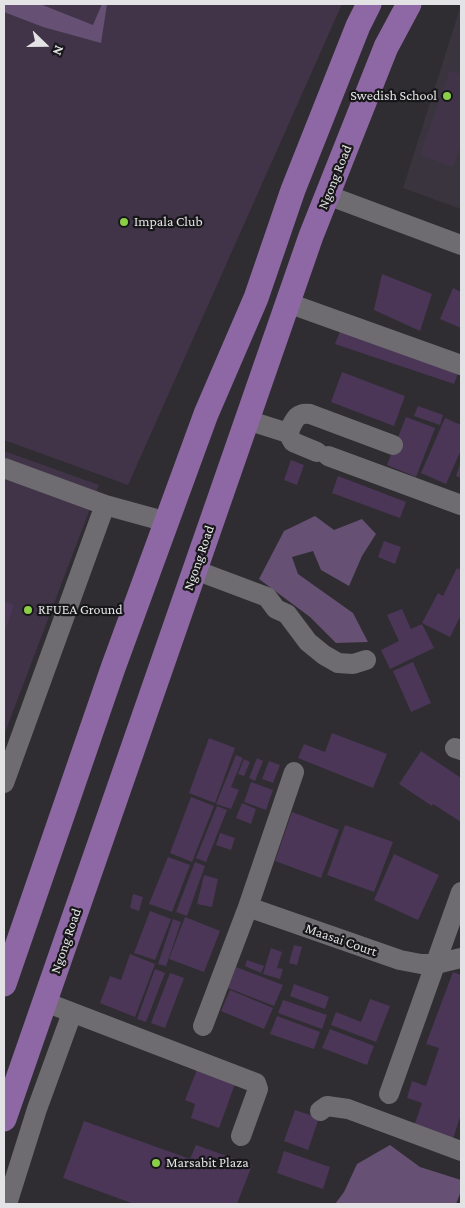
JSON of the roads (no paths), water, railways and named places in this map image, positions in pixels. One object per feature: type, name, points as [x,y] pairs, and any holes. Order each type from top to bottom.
[{"type":"main road","points":[[4,984],[113,668],[206,414],[256,298],[296,181],[358,26],[369,4]]},
{"type":"main road","name":"Ngong Road","points":[[7,1110],[311,236],[386,47],[409,4]]},
{"type":"street","points":[[327,195],[461,245]]},
{"type":"street","points":[[288,303],[461,365]]},
{"type":"street","points":[[288,433],[296,416],[303,413],[393,445]]},
{"type":"street","points":[[247,420],[288,433],[294,442],[322,454],[461,505]]},
{"type":"street","points":[[4,468],[104,505],[167,522]]},
{"type":"street","points":[[4,783],[104,505]]},
{"type":"street","points":[[195,570],[267,597],[276,609],[286,614],[308,642],[331,659],[353,664],[366,660]]},
{"type":"street","points":[[202,1026],[248,907],[294,772]]},
{"type":"street","points":[[389,1094],[461,892]]},
{"type":"street","name":"Maasai Court","points":[[248,907],[400,960],[421,964],[436,964],[461,958]]},
{"type":"street","points":[[45,1002],[256,1083],[258,1089],[241,1136]]},
{"type":"street","points":[[7,1204],[37,1109],[72,1012]]},
{"type":"street","points":[[320,1111],[327,1106],[348,1109],[461,1151]]},
{"type":"street","points":[[7,1110],[37,1109]]},
{"type":"place","name":"Swedish School","points":[[447,96]]},
{"type":"place","name":"Impala Club","points":[[124,222]]},
{"type":"place","name":"RFUEA Ground","points":[[28,610]]},
{"type":"place","name":"Marsabit Plaza","points":[[156,1163]]}]
